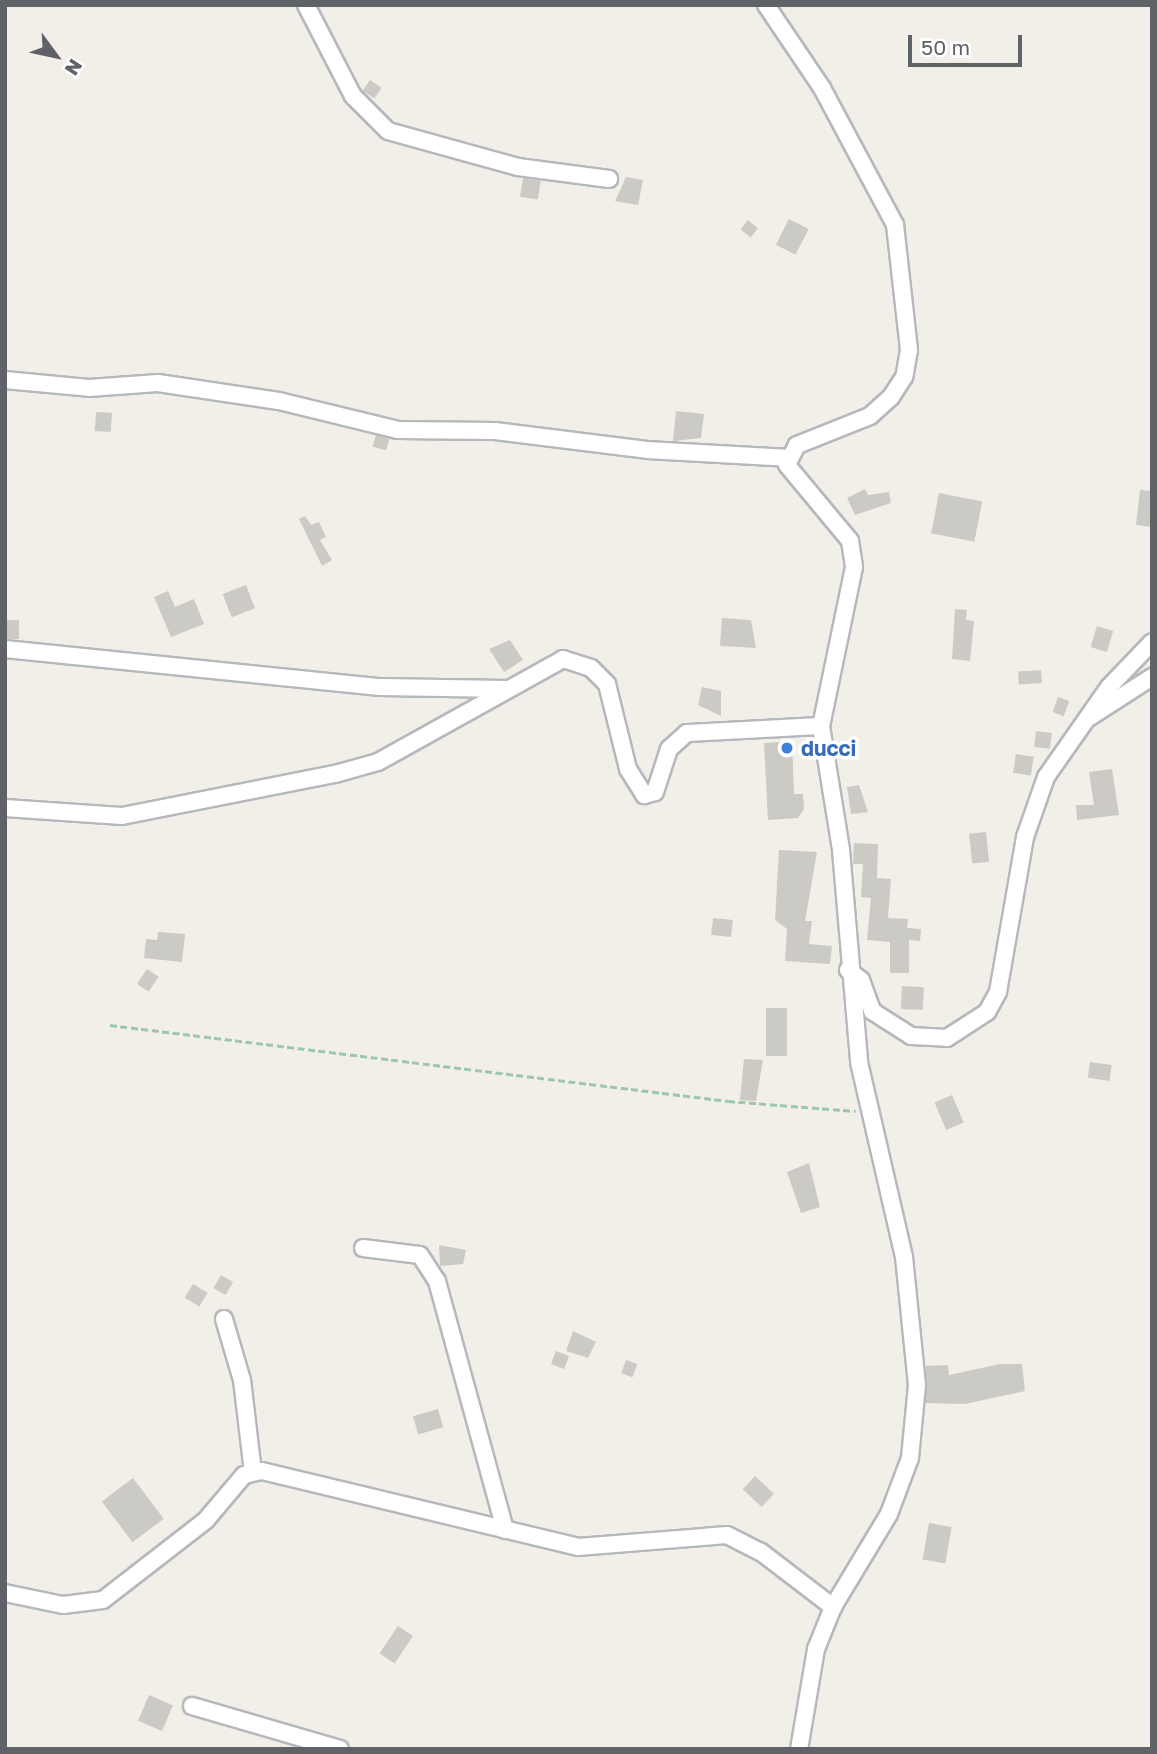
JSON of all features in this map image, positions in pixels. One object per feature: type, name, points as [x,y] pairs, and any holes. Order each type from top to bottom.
[{"type":"street","points":[[306,5],[353,96],[388,131],[518,167],[609,179]]},
{"type":"street","points":[[5,380],[89,388],[158,383],[279,401],[398,430],[495,431],[647,450],[788,458],[816,433],[870,416],[891,397],[904,377],[909,338],[895,225],[822,88],[766,5]]},
{"type":"street","points":[[788,458],[800,485],[850,541],[855,567],[821,726],[841,850],[848,970],[870,1111],[904,1256],[915,1420],[910,1458],[889,1514],[833,1607],[806,1691],[799,1749]]},
{"type":"street","points":[[848,970],[861,980],[872,1011],[911,1036],[947,1038],[979,1020],[998,992],[1034,809],[1065,743],[1090,717],[1109,687],[1152,642]]},
{"type":"street","points":[[5,649],[380,687],[509,689]]},
{"type":"street","points":[[5,808],[122,816],[292,785],[378,762],[563,659],[597,673],[607,684],[628,769],[644,795],[655,792],[669,749],[687,733],[821,726]]},
{"type":"street","points":[[1090,717],[1152,677]]},
{"type":"street","points":[[363,1248],[420,1255],[437,1282],[505,1530]]},
{"type":"street","points":[[224,1319],[242,1380],[253,1472]]},
{"type":"street","points":[[5,1593],[63,1605],[103,1601],[206,1520],[234,1484],[253,1472],[578,1547],[727,1535],[761,1552],[833,1607]]},
{"type":"street","points":[[192,1706],[340,1749]]},
{"type":"path","points":[[110,1025],[754,1104],[870,1111]]},
{"type":"building","points":[[370,80],[382,88],[374,99],[363,91]]},
{"type":"building","points":[[626,177],[643,180],[638,205],[615,201]]},
{"type":"building","points":[[523,178],[541,181],[538,200],[520,197]]},
{"type":"building","points":[[789,219],[809,229],[795,255],[776,245]]},
{"type":"building","points":[[748,220],[758,228],[751,238],[740,229]]},
{"type":"building","points":[[676,411],[704,414],[701,438],[673,441]]},
{"type":"building","points":[[96,412],[112,413],[111,432],[95,431]]},
{"type":"building","points":[[376,435],[389,439],[386,451],[372,446]]},
{"type":"building","points":[[865,489],[868,495],[889,492],[891,503],[855,515],[847,498]]},
{"type":"building","points":[[1140,490],[1152,491],[1152,527],[1136,525]]},
{"type":"building","points":[[939,493],[982,501],[974,542],[931,533]]},
{"type":"building","points":[[305,516],[311,525],[319,522],[326,537],[320,540],[332,560],[322,566],[299,519]]},
{"type":"building","points":[[246,585],[255,608],[232,617],[223,594]]},
{"type":"building","points":[[168,591],[175,607],[194,599],[204,624],[171,637],[154,597]]},
{"type":"building","points":[[955,609],[967,610],[966,620],[974,621],[970,661],[952,659]]},
{"type":"building","points":[[722,618],[751,620],[756,648],[720,646]]},
{"type":"building","points":[[5,620],[19,620],[19,639],[5,639]]},
{"type":"building","points":[[1097,626],[1113,631],[1107,652],[1091,647]]},
{"type":"building","points":[[510,640],[523,660],[504,672],[489,649]]},
{"type":"building","points":[[1041,670],[1042,683],[1019,685],[1018,672]]},
{"type":"building","points":[[702,687],[721,691],[721,716],[698,705]]},
{"type":"building","points":[[1058,697],[1069,701],[1064,716],[1053,712]]},
{"type":"building","points":[[1036,731],[1052,733],[1050,749],[1034,747]]},
{"type":"building","points":[[792,741],[794,794],[803,794],[804,809],[798,818],[768,820],[764,743]]},
{"type":"building","points":[[1016,754],[1034,757],[1031,776],[1013,773]]},
{"type":"building","points":[[1112,769],[1119,815],[1077,820],[1076,805],[1094,805],[1089,772]]},
{"type":"building","points":[[859,785],[868,812],[851,814],[847,787]]},
{"type":"building","points":[[986,832],[989,862],[972,864],[969,834]]},
{"type":"building","points":[[854,843],[878,844],[877,878],[891,879],[888,918],[908,919],[907,928],[921,929],[920,941],[909,940],[909,973],[890,973],[890,942],[867,940],[871,898],[861,897],[863,864],[853,864]]},
{"type":"building","points":[[779,850],[817,852],[805,921],[812,921],[809,944],[832,946],[830,964],[785,961],[787,929],[775,920]]},
{"type":"building","points":[[713,918],[733,920],[731,937],[711,935]]},
{"type":"building","points":[[158,932],[185,934],[182,962],[144,958],[146,939],[157,940]]},
{"type":"building","points":[[147,969],[159,977],[149,992],[137,984]]},
{"type":"building","points":[[902,986],[924,987],[923,1010],[901,1009]]},
{"type":"building","points":[[766,1008],[787,1008],[787,1056],[766,1056]]},
{"type":"building","points":[[744,1059],[763,1060],[756,1101],[740,1100]]},
{"type":"building","points":[[1090,1062],[1112,1065],[1110,1081],[1088,1078]]},
{"type":"building","points":[[952,1095],[964,1123],[946,1130],[935,1102]]},
{"type":"building","points":[[809,1163],[820,1207],[801,1213],[787,1172]]},
{"type":"building","points":[[439,1245],[466,1250],[463,1264],[440,1266]]},
{"type":"building","points":[[221,1275],[233,1282],[226,1295],[214,1288]]},
{"type":"building","points":[[193,1284],[208,1293],[199,1306],[185,1298]]},
{"type":"building","points":[[573,1331],[596,1342],[588,1358],[566,1351]]},
{"type":"building","points":[[556,1351],[569,1356],[564,1369],[551,1364]]},
{"type":"building","points":[[626,1360],[637,1364],[632,1377],[621,1373]]},
{"type":"building","points":[[1000,1364],[1022,1364],[1025,1391],[965,1404],[926,1403],[926,1366],[948,1365],[949,1375]]},
{"type":"building","points":[[438,1409],[443,1427],[418,1434],[413,1416]]},
{"type":"building","points":[[755,1476],[774,1494],[762,1507],[743,1489]]},
{"type":"building","points":[[133,1478],[164,1519],[133,1542],[102,1501]]},
{"type":"building","points":[[929,1523],[952,1527],[945,1563],[923,1559]]},
{"type":"building","points":[[398,1626],[413,1636],[394,1663],[380,1653]]},
{"type":"building","points":[[149,1695],[173,1705],[162,1731],[138,1721]]},
{"type":"place","name":"ducci","points":[[787,748]]}]
